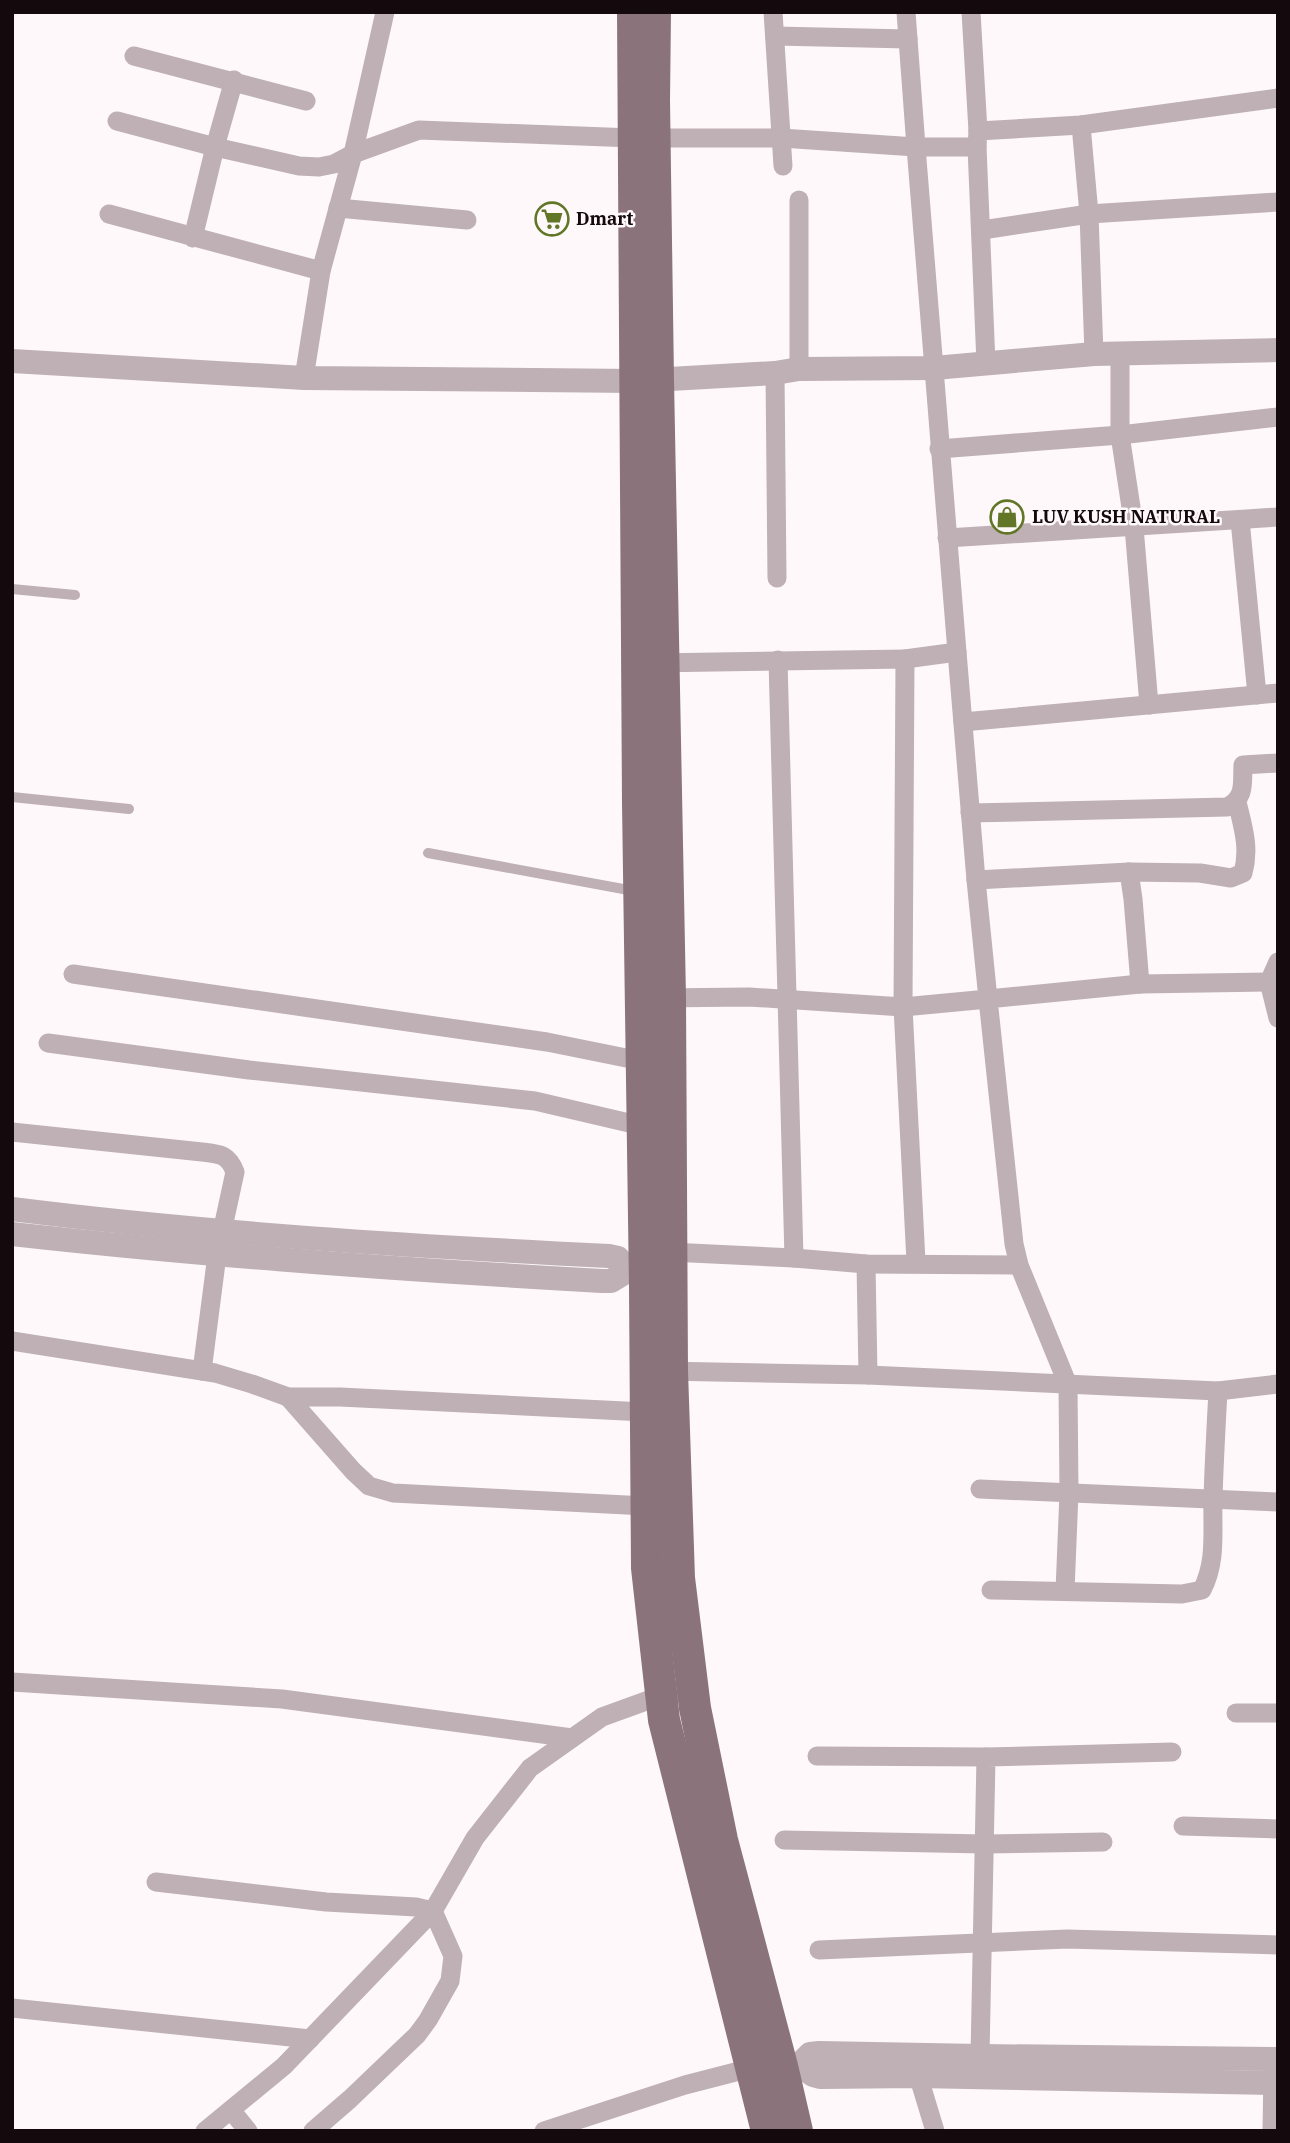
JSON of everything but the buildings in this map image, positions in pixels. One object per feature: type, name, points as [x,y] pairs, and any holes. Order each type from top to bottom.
[{"type":"main road","points":[[633,12],[644,138],[655,998],[654,1266],[658,1371],[709,1844],[751,2068],[767,2131]]},
{"type":"main road","points":[[644,138],[655,12]]},
{"type":"main road","points":[[654,1266],[642,1126],[641,1062],[655,998]]},
{"type":"main road","points":[[658,1371],[645,1412],[646,1506],[647,1568],[663,1708],[709,1844],[791,2065],[797,2131]]},
{"type":"street","points":[[772,12],[783,166]]},
{"type":"street","points":[[906,12],[970,813],[1014,1244],[1019,1265],[1068,1385],[1069,1493],[1065,1591]]},
{"type":"street","points":[[971,12],[986,363]]},
{"type":"street","points":[[304,378],[321,271],[353,154],[381,13]]},
{"type":"street","points":[[775,36],[908,39]]},
{"type":"street","points":[[134,56],[306,101]]},
{"type":"street","points":[[193,238],[234,80]]},
{"type":"street","points":[[117,121],[215,147],[299,166],[319,167],[334,164],[353,154],[419,130],[644,138],[781,138],[916,147],[1278,98]]},
{"type":"street","points":[[1081,125],[1089,214],[1094,354]]},
{"type":"street","points":[[799,200],[799,369]]},
{"type":"street","points":[[982,230],[1089,214],[1278,201]]},
{"type":"street","points":[[338,208],[467,220]]},
{"type":"street","points":[[109,214],[321,271]]},
{"type":"street","points":[[12,361],[304,378],[647,381],[799,369],[934,368],[1094,354],[1278,350]]},
{"type":"street","points":[[1120,354],[1120,435],[1134,527],[1149,705]]},
{"type":"street","points":[[775,373],[777,578]]},
{"type":"street","points":[[939,449],[1120,435],[1278,416]]},
{"type":"street","points":[[947,538],[1278,517]]},
{"type":"street","points":[[1240,520],[1257,695]]},
{"type":"street","points":[[650,663],[905,659],[957,652]]},
{"type":"street","points":[[905,659],[903,1007],[916,1262]]},
{"type":"street","points":[[778,660],[794,1258]]},
{"type":"street","points":[[963,722],[1278,693]]},
{"type":"street","points":[[970,813],[1227,807],[1237,802],[1241,794],[1243,765],[1278,763]]},
{"type":"street","points":[[976,880],[1129,872],[1200,873],[1231,878],[1243,873],[1246,862],[1247,844],[1237,802]]},
{"type":"street","points":[[1129,872],[1140,984]]},
{"type":"street","points":[[1278,962],[1269,982],[1278,1018]]},
{"type":"street","points":[[73,974],[547,1042],[641,1062]]},
{"type":"street","points":[[655,998],[749,997],[903,1007],[1140,984],[1269,982]]},
{"type":"street","points":[[48,1043],[249,1070],[535,1101],[642,1126]]},
{"type":"street","points":[[12,1132],[219,1154],[230,1160],[235,1172],[219,1244],[202,1371]]},
{"type":"street","points":[[12,1209],[219,1244],[428,1271],[602,1281],[611,1281],[654,1266],[794,1258],[866,1264],[916,1262],[1019,1265]]},
{"type":"street","points":[[12,1234],[219,1244]]},
{"type":"street","points":[[866,1264],[868,1375]]},
{"type":"street","points":[[12,1341],[202,1371],[288,1397],[645,1412]]},
{"type":"street","points":[[658,1371],[868,1375],[1218,1391],[1278,1384]]},
{"type":"street","points":[[991,1590],[1182,1594],[1202,1590],[1209,1577],[1212,1562],[1218,1391]]},
{"type":"street","points":[[288,1397],[369,1486],[393,1493],[646,1506]]},
{"type":"street","points":[[980,1489],[1278,1502]]},
{"type":"street","points":[[12,1682],[282,1699],[572,1738]]},
{"type":"street","points":[[205,2131],[284,2066],[433,1911],[475,1838],[530,1768],[602,1717],[663,1708],[694,1696]]},
{"type":"street","points":[[1236,1713],[1278,1713]]},
{"type":"street","points":[[817,1756],[986,1757],[1172,1752]]},
{"type":"street","points":[[980,2056],[986,1757]]},
{"type":"street","points":[[1183,1826],[1278,1829]]},
{"type":"street","points":[[783,1840],[984,1844],[1103,1842]]},
{"type":"street","points":[[156,1881],[326,1902],[416,1907],[433,1911]]},
{"type":"street","points":[[313,2131],[417,2035],[450,1982],[453,1955],[433,1911]]},
{"type":"street","points":[[819,1950],[1067,1940],[1278,1945]]},
{"type":"street","points":[[12,2008],[310,2039]]},
{"type":"street","points":[[544,2131],[685,2085],[751,2068],[791,2065],[820,2077],[980,2056],[1275,2071]]},
{"type":"street","points":[[915,2066],[1275,2071]]},
{"type":"street","points":[[915,2066],[935,2131]]},
{"type":"street","points":[[1272,2131],[1275,2071]]},
{"type":"street","points":[[231,2109],[248,2131]]},
{"type":"lane","points":[[12,589],[75,595]]},
{"type":"lane","points":[[12,797],[129,809]]},
{"type":"lane","points":[[428,853],[654,894]]},
{"type":"place","name":"Dmart","points":[[552,219]]},
{"type":"place","name":"LUV KUSH NATURAL","points":[[1007,517]]}]
